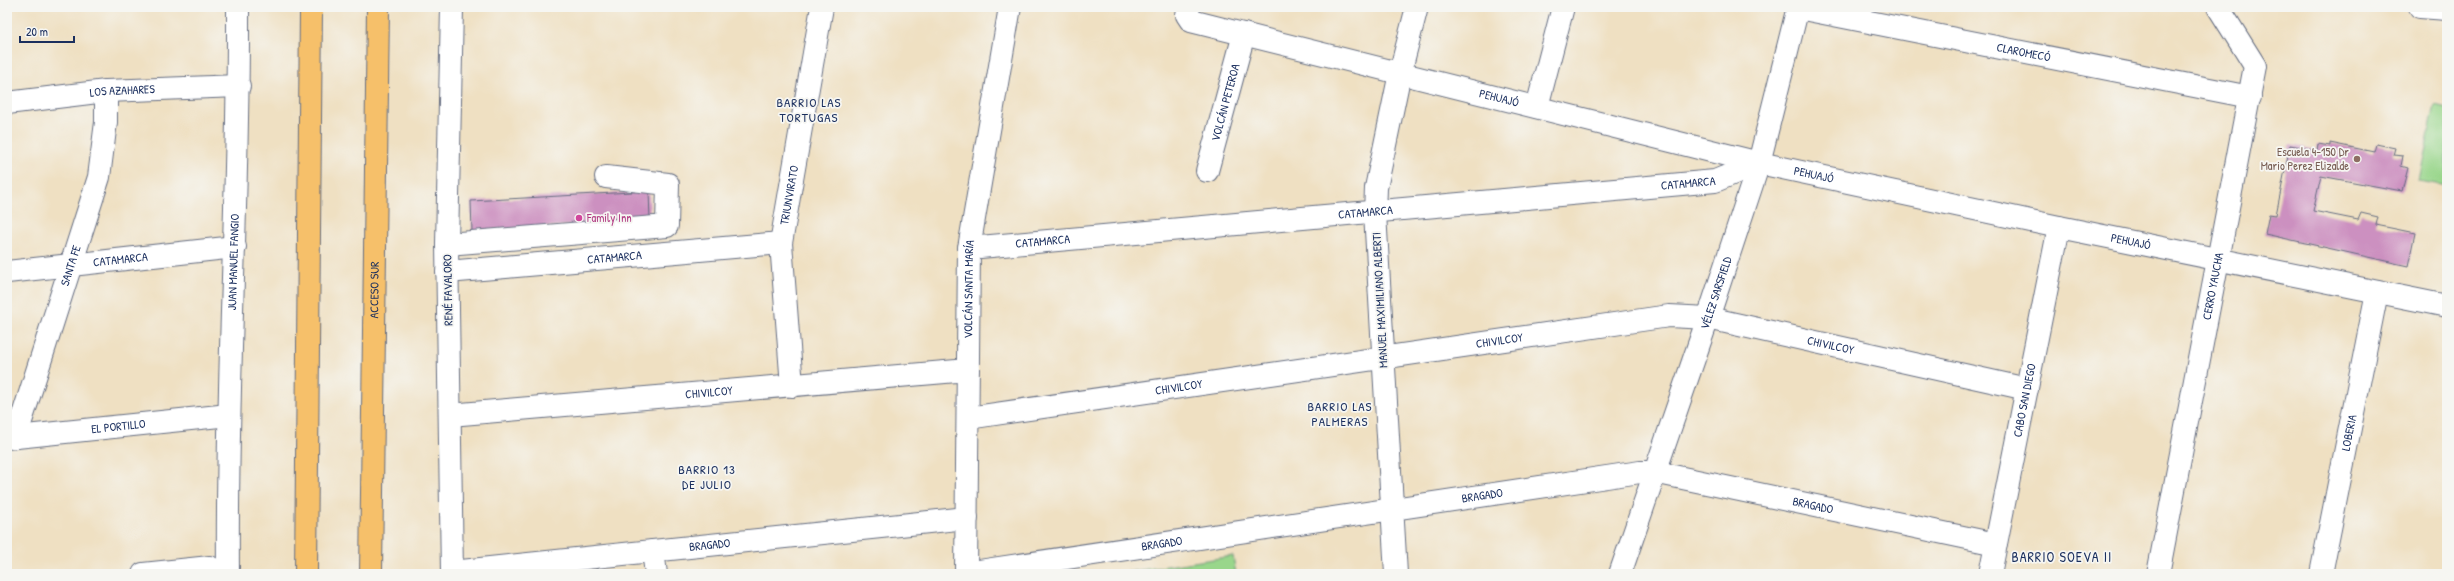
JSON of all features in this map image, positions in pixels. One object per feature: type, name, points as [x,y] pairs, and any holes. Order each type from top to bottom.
[{"type":"highway","points":[[306,574],[310,46],[309,7]]},
{"type":"highway","name":"ACCESO SUR","points":[[371,574],[378,7]]},
{"type":"highway","points":[[376,164],[390,7]]},
{"type":"street","name":"JUAN MANUEL FANGIO","points":[[215,572],[227,518],[239,86],[238,7]]},
{"type":"street","name":"RENÉ FAVALORO","points":[[452,7],[447,244],[452,573]]},
{"type":"street","name":"TRIUNVIRATO","points":[[792,386],[781,243],[822,7]]},
{"type":"street","name":"VOLCÁN SANTA MARÍA","points":[[966,573],[969,248],[1010,7]]},
{"type":"street","name":"MANUEL MAXIMILIANO ALBERTI","points":[[1396,574],[1375,212],[1376,188],[1400,73],[1417,7]]},
{"type":"street","points":[[1537,107],[1563,7]]},
{"type":"street","name":"CERRO YAUCHA","points":[[2158,574],[2255,66],[2218,7]]},
{"type":"street","points":[[2420,7],[2447,9]]},
{"type":"street","name":"CLAROMECÓ","points":[[1798,8],[2250,97]]},
{"type":"street","name":"VÉLEZ SARSFIELD","points":[[1620,574],[1708,318],[1759,163],[1798,8]]},
{"type":"street","name":"PEHUAJÓ","points":[[1188,12],[1191,21],[1759,163],[2059,227],[2447,306]]},
{"type":"street","name":"VOLCÁN PETEROA","points":[[1207,171],[1244,34]]},
{"type":"street","name":"LOS AZAHARES","points":[[7,103],[106,91],[239,86]]},
{"type":"street","name":"SANTA FE","points":[[12,437],[72,265],[99,177],[106,122],[106,91]]},
{"type":"street","name":"CATAMARCA","points":[[969,248],[1715,181],[1759,163]]},
{"type":"street","points":[[447,244],[667,226],[668,184],[606,177]]},
{"type":"street","name":"CABO SAN DIEGO","points":[[1990,574],[2059,227]]},
{"type":"street","name":"CATAMARCA","points":[[447,272],[781,243]]},
{"type":"street","name":"CATAMARCA","points":[[7,272],[235,247]]},
{"type":"street","name":"LOBERIA","points":[[2322,574],[2377,292]]},
{"type":"street","name":"CHIVILCOY","points":[[968,418],[1384,356],[1669,316],[1708,318],[2027,389]]},
{"type":"street","name":"CHIVILCOY","points":[[450,415],[968,370]]},
{"type":"street","name":"EL PORTILLO","points":[[12,437],[229,415]]},
{"type":"street","name":"BRAGADO","points":[[966,573],[1640,472],[1654,472],[1996,544]]},
{"type":"street","name":"BRAGADO","points":[[452,573],[966,518]]},
{"type":"street","points":[[653,551],[656,574]]},
{"type":"street","points":[[142,574],[215,572]]},
{"type":"green space","points":[[2435,105],[2447,108],[2447,185],[2419,180]]},
{"type":"green space","points":[[1233,556],[1236,574],[1114,574]]},
{"type":"building","points":[[2330,143],[2374,152],[2376,144],[2395,148],[2393,155],[2403,156],[2401,166],[2408,168],[2402,191],[2321,176],[2313,211],[2358,220],[2361,213],[2378,217],[2376,225],[2415,233],[2408,266],[2265,234],[2269,214],[2276,215],[2290,145],[2317,150],[2318,144],[2330,146]]},
{"type":"building","points":[[649,191],[650,221],[472,231],[471,201]]},
{"type":"place","name":"Escuela 4-150 Dr Mario Perez Elizalde","points":[[2357,159]]},
{"type":"place","name":"Family Inn","points":[[579,218]]},
{"type":"district","name":"BARRIO LAS TORTUGAS","points":[[809,110]]},
{"type":"district","name":"BARRIO LAS PALMERAS","points":[[1340,414]]},
{"type":"district","name":"BARRIO 13 DE JULIO","points":[[707,476]]},
{"type":"district","name":"BARRIO SOEVA II","points":[[2062,557]]}]
